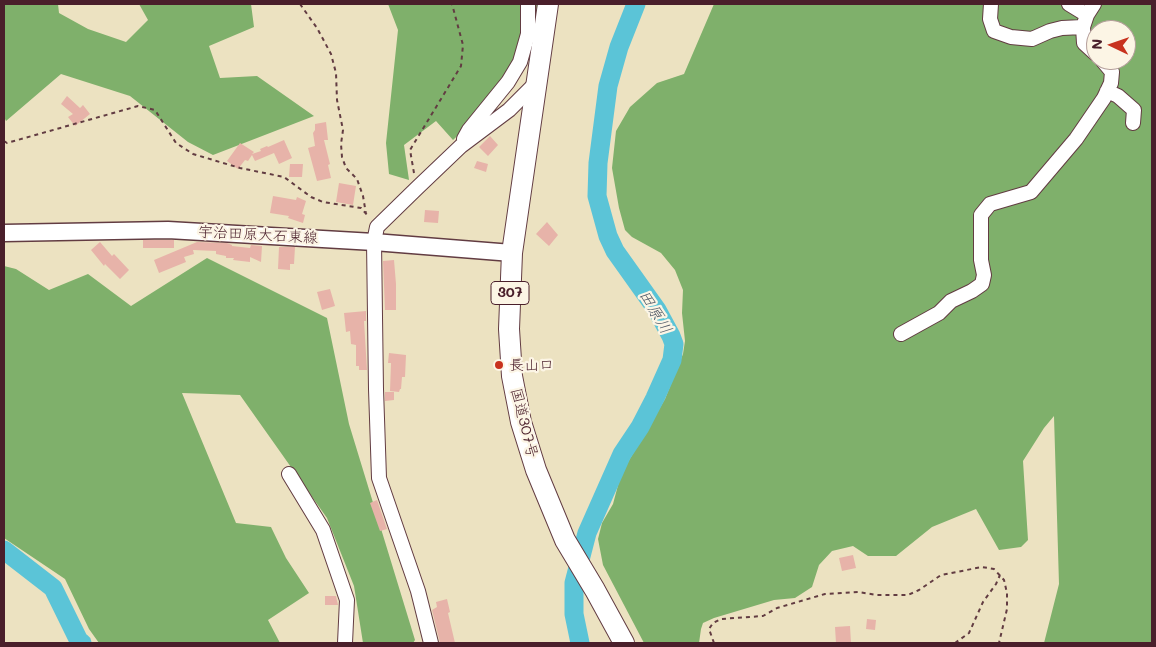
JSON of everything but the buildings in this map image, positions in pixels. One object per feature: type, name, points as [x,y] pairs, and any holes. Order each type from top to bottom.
[{"type":"highway","name":"国道307号","points":[[548,4],[512,253],[509,329],[512,376],[521,422],[536,470],[565,540],[624,643]]},
{"type":"main road","name":"宇治田原大石東線","points":[[4,232],[168,230],[376,234],[512,253]]},
{"type":"street","points":[[461,146],[469,130],[502,90],[520,62],[528,34],[528,4]]},
{"type":"street","points":[[991,4],[990,19],[994,31],[1011,37],[1032,39],[1062,28],[1088,15]]},
{"type":"street","points":[[1069,4],[1088,15]]},
{"type":"street","points":[[1086,29],[1084,43],[1086,45]]},
{"type":"street","points":[[901,334],[939,313],[951,301],[972,292],[982,284],[984,276],[981,260],[981,214],[990,204],[1031,192],[1076,139],[1108,91],[1111,83],[1112,72],[1110,70]]},
{"type":"street","points":[[431,643],[418,591],[379,478],[376,389],[376,234],[417,188],[461,146],[509,110],[536,84]]},
{"type":"street","points":[[1108,91],[1118,96],[1134,110],[1133,123]]},
{"type":"street","points":[[289,474],[323,530],[334,563],[346,600],[345,643]]},
{"type":"path","points":[[300,4],[317,28],[331,54],[336,73],[337,100],[342,130],[342,157],[346,168],[357,179],[363,196],[366,214]]},
{"type":"path","points":[[417,188],[410,150],[461,66],[463,45],[452,4]]},
{"type":"path","points":[[4,141],[7,143],[138,106],[155,110],[176,143],[193,154],[240,168],[284,177],[311,197],[323,202],[361,208],[376,234]]},
{"type":"path","points":[[714,643],[709,629],[713,623],[721,620],[763,616],[776,608],[825,594],[858,592],[877,595],[908,595],[941,575],[982,567],[994,569],[1000,575],[1004,580],[1007,593],[1006,609],[999,643]]},
{"type":"path","points":[[955,643],[968,633],[983,602],[1000,575]]},
{"type":"green space","points":[[4,4],[58,4],[59,13],[88,29],[126,42],[148,20],[139,4],[251,4],[254,27],[209,46],[220,78],[257,76],[314,116],[213,155],[188,142],[130,96],[61,74],[6,121],[4,117]]},
{"type":"green space","points":[[388,4],[538,4],[515,81],[453,140],[436,121],[404,145],[409,180],[389,174],[386,143],[398,30]]},
{"type":"green space","points":[[714,4],[1152,4],[1152,643],[1044,643],[1059,584],[1054,416],[1023,461],[1028,540],[1021,547],[999,550],[976,509],[932,527],[896,556],[868,556],[853,546],[832,551],[819,565],[812,587],[795,598],[774,600],[703,623],[699,643],[644,643],[603,565],[598,539],[602,523],[613,504],[621,474],[665,399],[683,354],[685,341],[682,313],[683,290],[675,270],[661,253],[632,237],[625,230],[612,168],[616,131],[630,107],[657,83],[684,74]]},
{"type":"green space","points":[[207,258],[327,318],[349,424],[415,640],[413,643],[363,643],[354,586],[327,518],[240,395],[182,393],[236,523],[271,527],[286,558],[309,593],[268,620],[280,643],[99,643],[89,629],[65,579],[4,538],[4,266],[16,269],[49,290],[88,274],[131,306]]},
{"type":"waterway","name":"田原川","points":[[580,643],[574,614],[574,583],[587,533],[622,454],[640,427],[655,398],[672,360],[674,344],[657,310],[615,251],[608,236],[597,196],[598,163],[608,86],[619,47],[636,4]]},
{"type":"waterway","points":[[4,550],[53,588],[79,641],[82,643]]},
{"type":"place","name":"長山口","points":[[499,365]]}]
